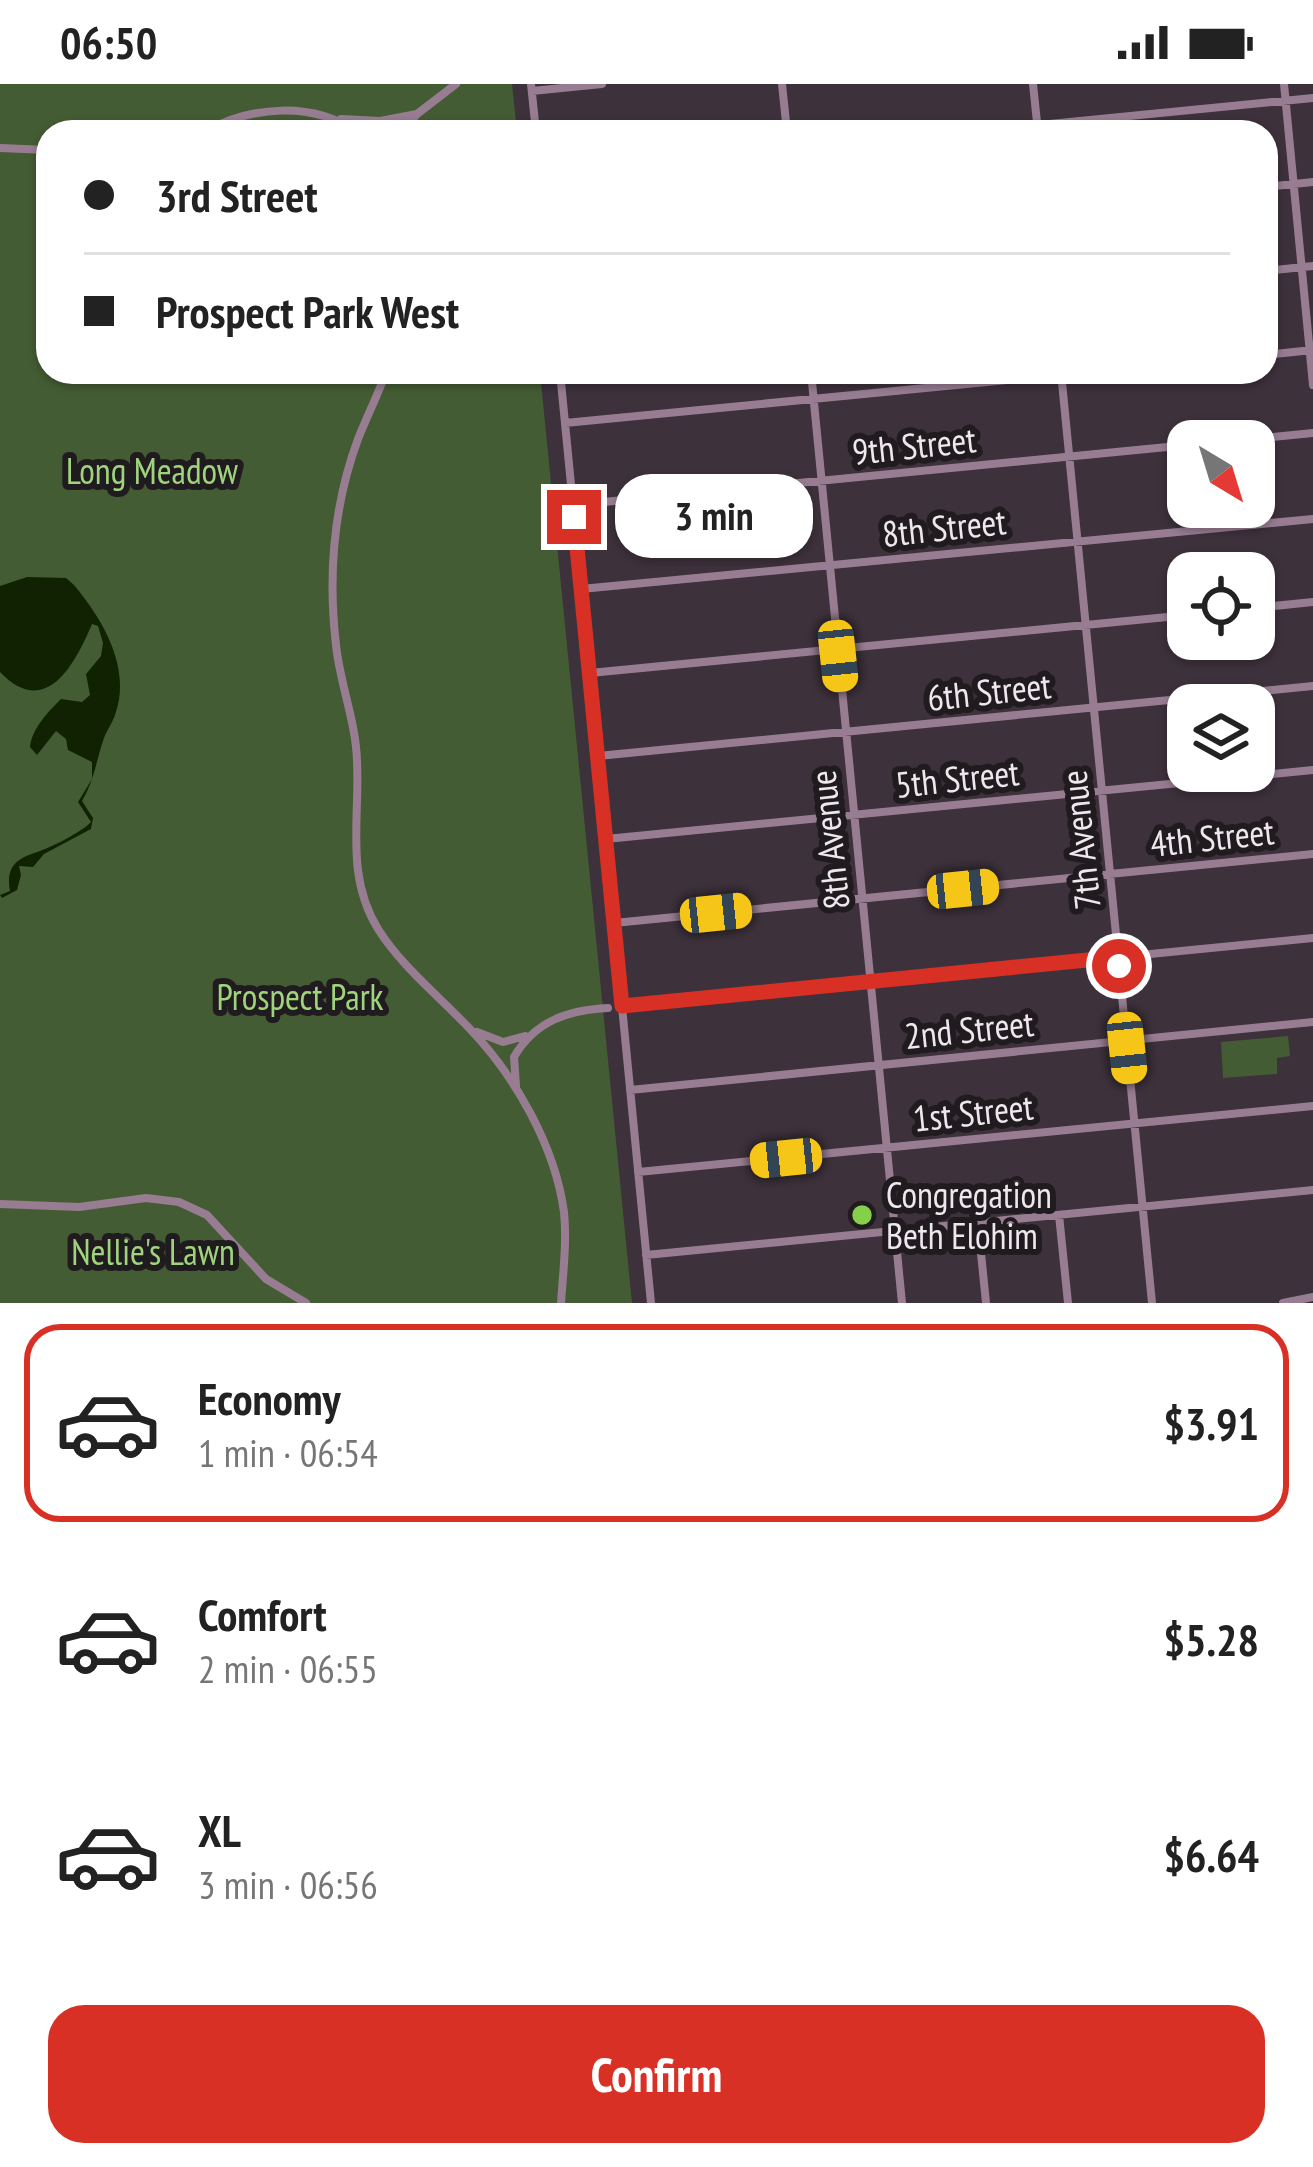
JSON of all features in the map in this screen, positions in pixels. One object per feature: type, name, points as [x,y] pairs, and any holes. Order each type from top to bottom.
[{"type":"street","points":[[412,120],[457,84]]},
{"type":"street","points":[[535,120],[532,87],[602,84]]},
{"type":"street","points":[[782,84],[786,120]]},
{"type":"street","points":[[1033,84],[1036,120]]},
{"type":"street","points":[[1284,84],[1313,385]]},
{"type":"street","points":[[1117,120],[1313,98]]},
{"type":"street","points":[[230,120],[264,112],[364,120]]},
{"type":"street","points":[[385,120],[417,114]]},
{"type":"street","points":[[332,118],[336,120]]},
{"type":"street","points":[[0,148],[36,150]]},
{"type":"street","points":[[1278,186],[1313,182]]},
{"type":"street","points":[[1278,270],[1313,266]]},
{"type":"street","points":[[1278,354],[1311,351]]},
{"type":"street","points":[[382,384],[347,476],[332,571],[336,646],[357,753],[356,867],[370,915],[392,948],[471,1030],[518,1093],[548,1153],[562,1203],[561,1303]]},
{"type":"street","points":[[561,384],[651,1303]]},
{"type":"street","name":"8th Avenue","points":[[812,384],[902,1303]]},
{"type":"street","points":[[565,423],[956,384]]},
{"type":"street","name":"7th Avenue","points":[[1062,384],[1152,1303]]},
{"type":"street","points":[[1275,437],[1313,433]]},
{"type":"street","name":"9th Street","points":[[573,505],[1167,447]]},
{"type":"street","name":"8th Street","points":[[581,590],[1313,519]]},
{"type":"street","points":[[1275,606],[1313,602]]},
{"type":"street","points":[[590,673],[1167,617]]},
{"type":"street","name":"6th Street","points":[[598,756],[1313,686]]},
{"type":"street","name":"5th Street","points":[[606,839],[1313,770]]},
{"type":"street","name":"4th Street","points":[[614,923],[1313,854]]},
{"type":"street","points":[[622,1006],[1313,938]]},
{"type":"street","points":[[471,1030],[503,1042],[520,1039],[561,1016],[608,1007]]},
{"type":"street","name":"2nd Street","points":[[630,1090],[1313,1022]]},
{"type":"street","points":[[518,1093],[514,1057],[537,1029]]},
{"type":"street","name":"1st Street","points":[[638,1172],[1313,1106]]},
{"type":"street","points":[[646,1256],[1313,1190]]},
{"type":"street","points":[[0,1204],[79,1207],[146,1198],[179,1202],[207,1215],[266,1280],[306,1303]]},
{"type":"street","points":[[1059,1215],[1068,1303]]},
{"type":"street","points":[[978,1222],[986,1303]]},
{"type":"street","points":[[1283,1303],[1313,1297]]},
{"type":"green space","name":"Prospect Park","points":[[0,84],[512,84],[516,120],[36,120],[36,384],[541,384],[632,1303],[0,1303]]},
{"type":"green space","points":[[1288,1036],[1290,1056],[1277,1058],[1277,1074],[1223,1078],[1221,1042]]},
{"type":"shaded area","points":[[27,577],[66,578],[95,613],[112,646],[119,697],[92,779],[92,762],[68,750],[66,739],[56,731],[37,755],[30,747],[46,714],[61,699],[82,702],[90,695],[86,674],[101,656],[103,643],[98,626],[92,624],[68,669],[45,688],[16,685],[0,672],[0,586]]},
{"type":"shaded area","points":[[92,779],[82,801],[93,818],[91,829],[44,854],[33,867],[19,866],[17,890],[2,898],[10,891],[15,864],[91,822],[78,802]]},
{"type":"place","name":"Congregation Beth Elohim","points":[[862,1215]]},
{"type":"route","points":[[574,517],[622,1006],[1118,957],[1119,966]]},
{"type":"park label","name":"Long Meadow","points":[[152,470]]},
{"type":"park label","name":"Nellie's Lawn","points":[[153,1251]]}]
